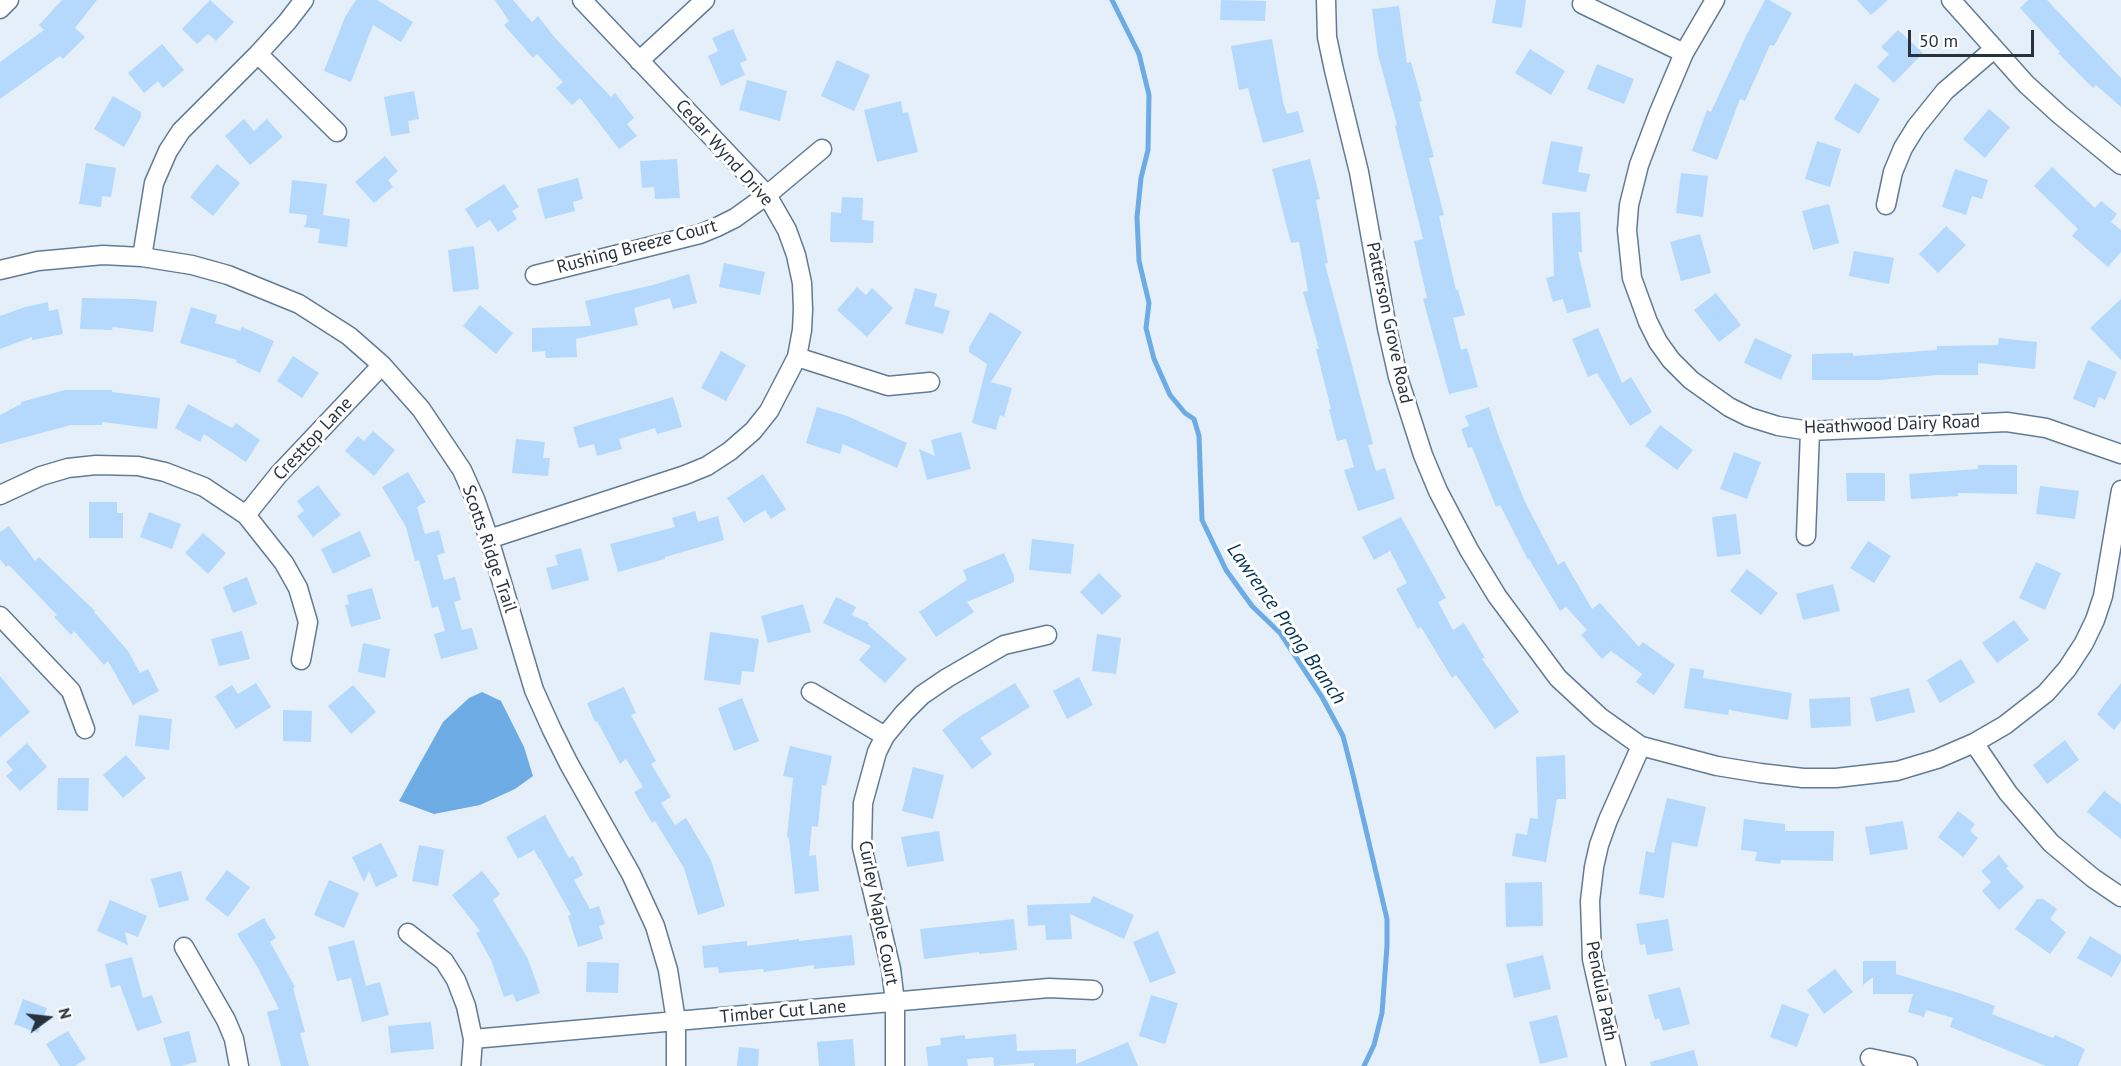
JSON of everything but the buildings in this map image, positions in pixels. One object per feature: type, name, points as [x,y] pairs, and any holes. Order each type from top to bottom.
[{"type":"street","points":[[0,9],[9,0]]},
{"type":"street","points":[[142,257],[154,183],[168,151],[181,131],[258,54],[304,0]]},
{"type":"street","name":"Cedar Wynd Drive","points":[[489,539],[707,466],[730,451],[753,431],[769,411],[797,357],[803,309],[802,283],[796,255],[787,230],[767,195],[582,0]]},
{"type":"street","points":[[639,61],[705,0]]},
{"type":"street","name":"Patterson Grove Road","points":[[1326,0],[1328,37],[1359,172],[1387,328],[1408,411],[1438,491],[1469,550],[1497,596],[1558,678],[1600,717],[1641,746],[1690,760],[1760,773],[1803,778],[1836,778],[1867,776],[1908,768],[1937,759],[1974,743],[2005,725],[2046,693],[2084,643],[2096,620],[2103,597],[2121,490]]},
{"type":"street","name":"Heathwood Dairy Road","points":[[1715,0],[1684,53],[1659,112],[1639,165],[1629,205],[1627,230],[1632,278],[1639,302],[1658,342],[1671,360],[1691,380],[1710,394],[1749,417],[1778,426],[1810,431],[2007,422],[2046,428],[2121,454]]},
{"type":"street","points":[[1951,0],[2026,84],[2121,165]]},
{"type":"street","points":[[1582,4],[1684,53]]},
{"type":"street","points":[[1886,205],[1893,172],[1903,148],[1916,127],[1945,91],[1994,49]]},
{"type":"street","points":[[258,54],[338,132]]},
{"type":"street","name":"Rushing Breeze Court","points":[[535,275],[700,234],[735,218],[767,195],[822,149]]},
{"type":"street","name":"Scotts Ridge Trail","points":[[0,270],[64,257],[103,255],[142,257],[192,265],[228,274],[299,304],[349,336],[382,365],[421,409],[446,444],[471,489],[489,539],[534,690],[552,730],[631,874],[655,926],[668,969],[675,1021],[676,1066]]},
{"type":"street","points":[[797,357],[888,386],[930,382]]},
{"type":"street","name":"Cresttop Lane","points":[[246,516],[279,474],[382,365]]},
{"type":"street","points":[[1806,536],[1810,431]]},
{"type":"street","points":[[0,495],[41,476],[68,468],[96,465],[138,466],[179,477],[204,487],[246,516],[284,563],[298,588],[308,622],[301,660]]},
{"type":"street","points":[[0,616],[71,691],[85,729]]},
{"type":"street","name":"Curley Maple Court","points":[[895,1066],[895,1002],[886,945],[862,847],[861,822],[867,785],[877,752],[885,736],[922,695],[975,660],[1004,645],[1047,635]]},
{"type":"street","points":[[811,692],[885,736]]},
{"type":"street","points":[[1974,743],[2008,793],[2051,843],[2093,878],[2121,897]]},
{"type":"street","name":"Pendula Path","points":[[1616,1066],[1592,959],[1590,901],[1599,845],[1641,746]]},
{"type":"street","points":[[408,933],[444,961],[456,980],[466,1006],[473,1039],[471,1066]]},
{"type":"street","points":[[184,947],[226,1020],[234,1039],[239,1066]]},
{"type":"street","name":"Timber Cut Lane","points":[[473,1039],[1049,988],[1093,990]]},
{"type":"street","points":[[1870,1058],[1908,1066]]},
{"type":"water","points":[[482,692],[501,701],[524,747],[533,776],[515,789],[480,805],[434,814],[399,801],[443,722],[469,698]]},
{"type":"waterway","name":"Lawrence Prong Branch","points":[[1112,0],[1139,54],[1149,95],[1148,150],[1141,178],[1137,217],[1139,261],[1149,303],[1146,328],[1154,359],[1170,395],[1185,413],[1194,419],[1199,436],[1202,520],[1226,570],[1252,606],[1280,633],[1322,697],[1343,736],[1353,775],[1387,919],[1382,1013],[1374,1045],[1364,1066]]}]
